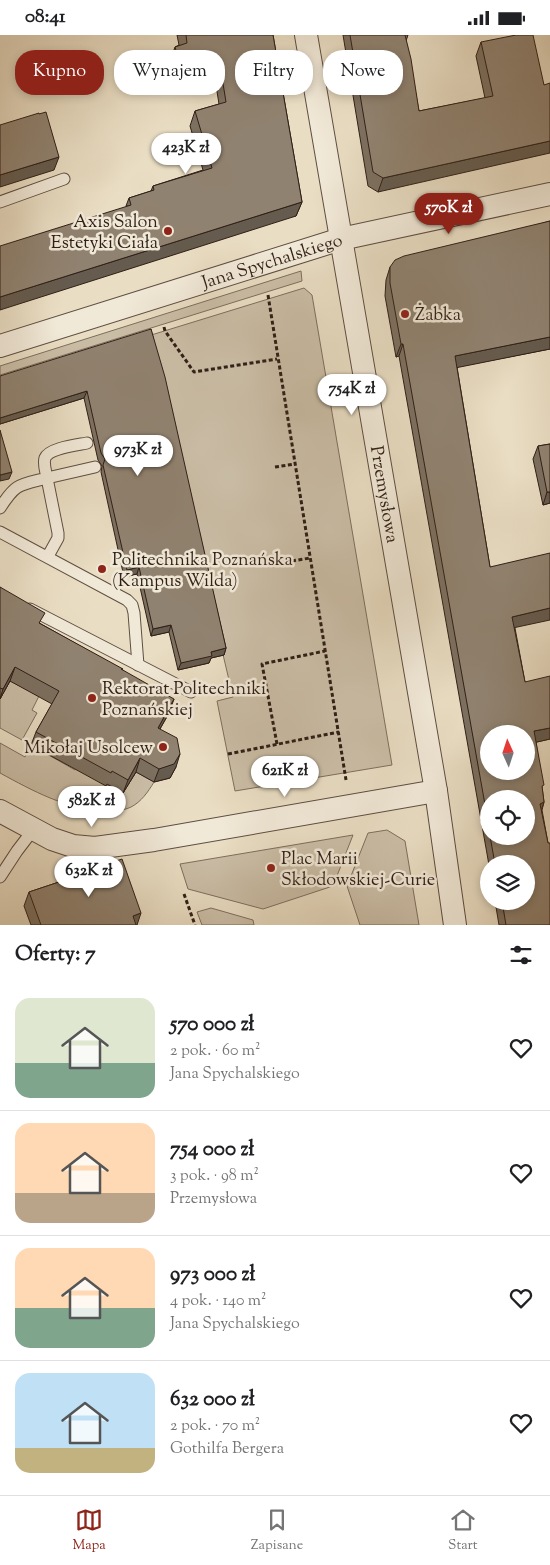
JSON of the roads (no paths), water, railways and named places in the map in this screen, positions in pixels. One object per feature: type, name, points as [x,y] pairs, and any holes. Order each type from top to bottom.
[{"type":"street","name":"Przemysłowa","points":[[306,35],[436,791],[455,925]]},
{"type":"street","name":"Jana Spychalskiego","points":[[0,346],[341,239],[550,193]]},
{"type":"street","points":[[0,811],[52,839],[73,846],[103,847],[436,791]]},
{"type":"lane","points":[[0,202],[64,179]]},
{"type":"lane","points":[[48,557],[58,538],[58,533],[44,463],[46,455],[50,451],[87,443]]},
{"type":"lane","points":[[0,508],[10,492],[20,485],[95,467]]},
{"type":"lane","points":[[0,532],[127,600],[132,605],[138,665]]},
{"type":"lane","points":[[17,603],[191,692]]},
{"type":"lane","points":[[0,877],[33,830]]},
{"type":"place","name":"Axis Salon Estetyki Ciała","points":[[168,231]]},
{"type":"place","name":"Żabka","points":[[405,314]]},
{"type":"place","name":"Politechnika Poznańska (Kampus Wilda)","points":[[102,569]]},
{"type":"place","name":"Rektorat Politechniki Poznańskiej","points":[[92,698]]},
{"type":"place","name":"Mikołaj Usolcew","points":[[163,747]]},
{"type":"place","name":"Plac Marii Skłodowskiej-Curie","points":[[271,868]]}]
